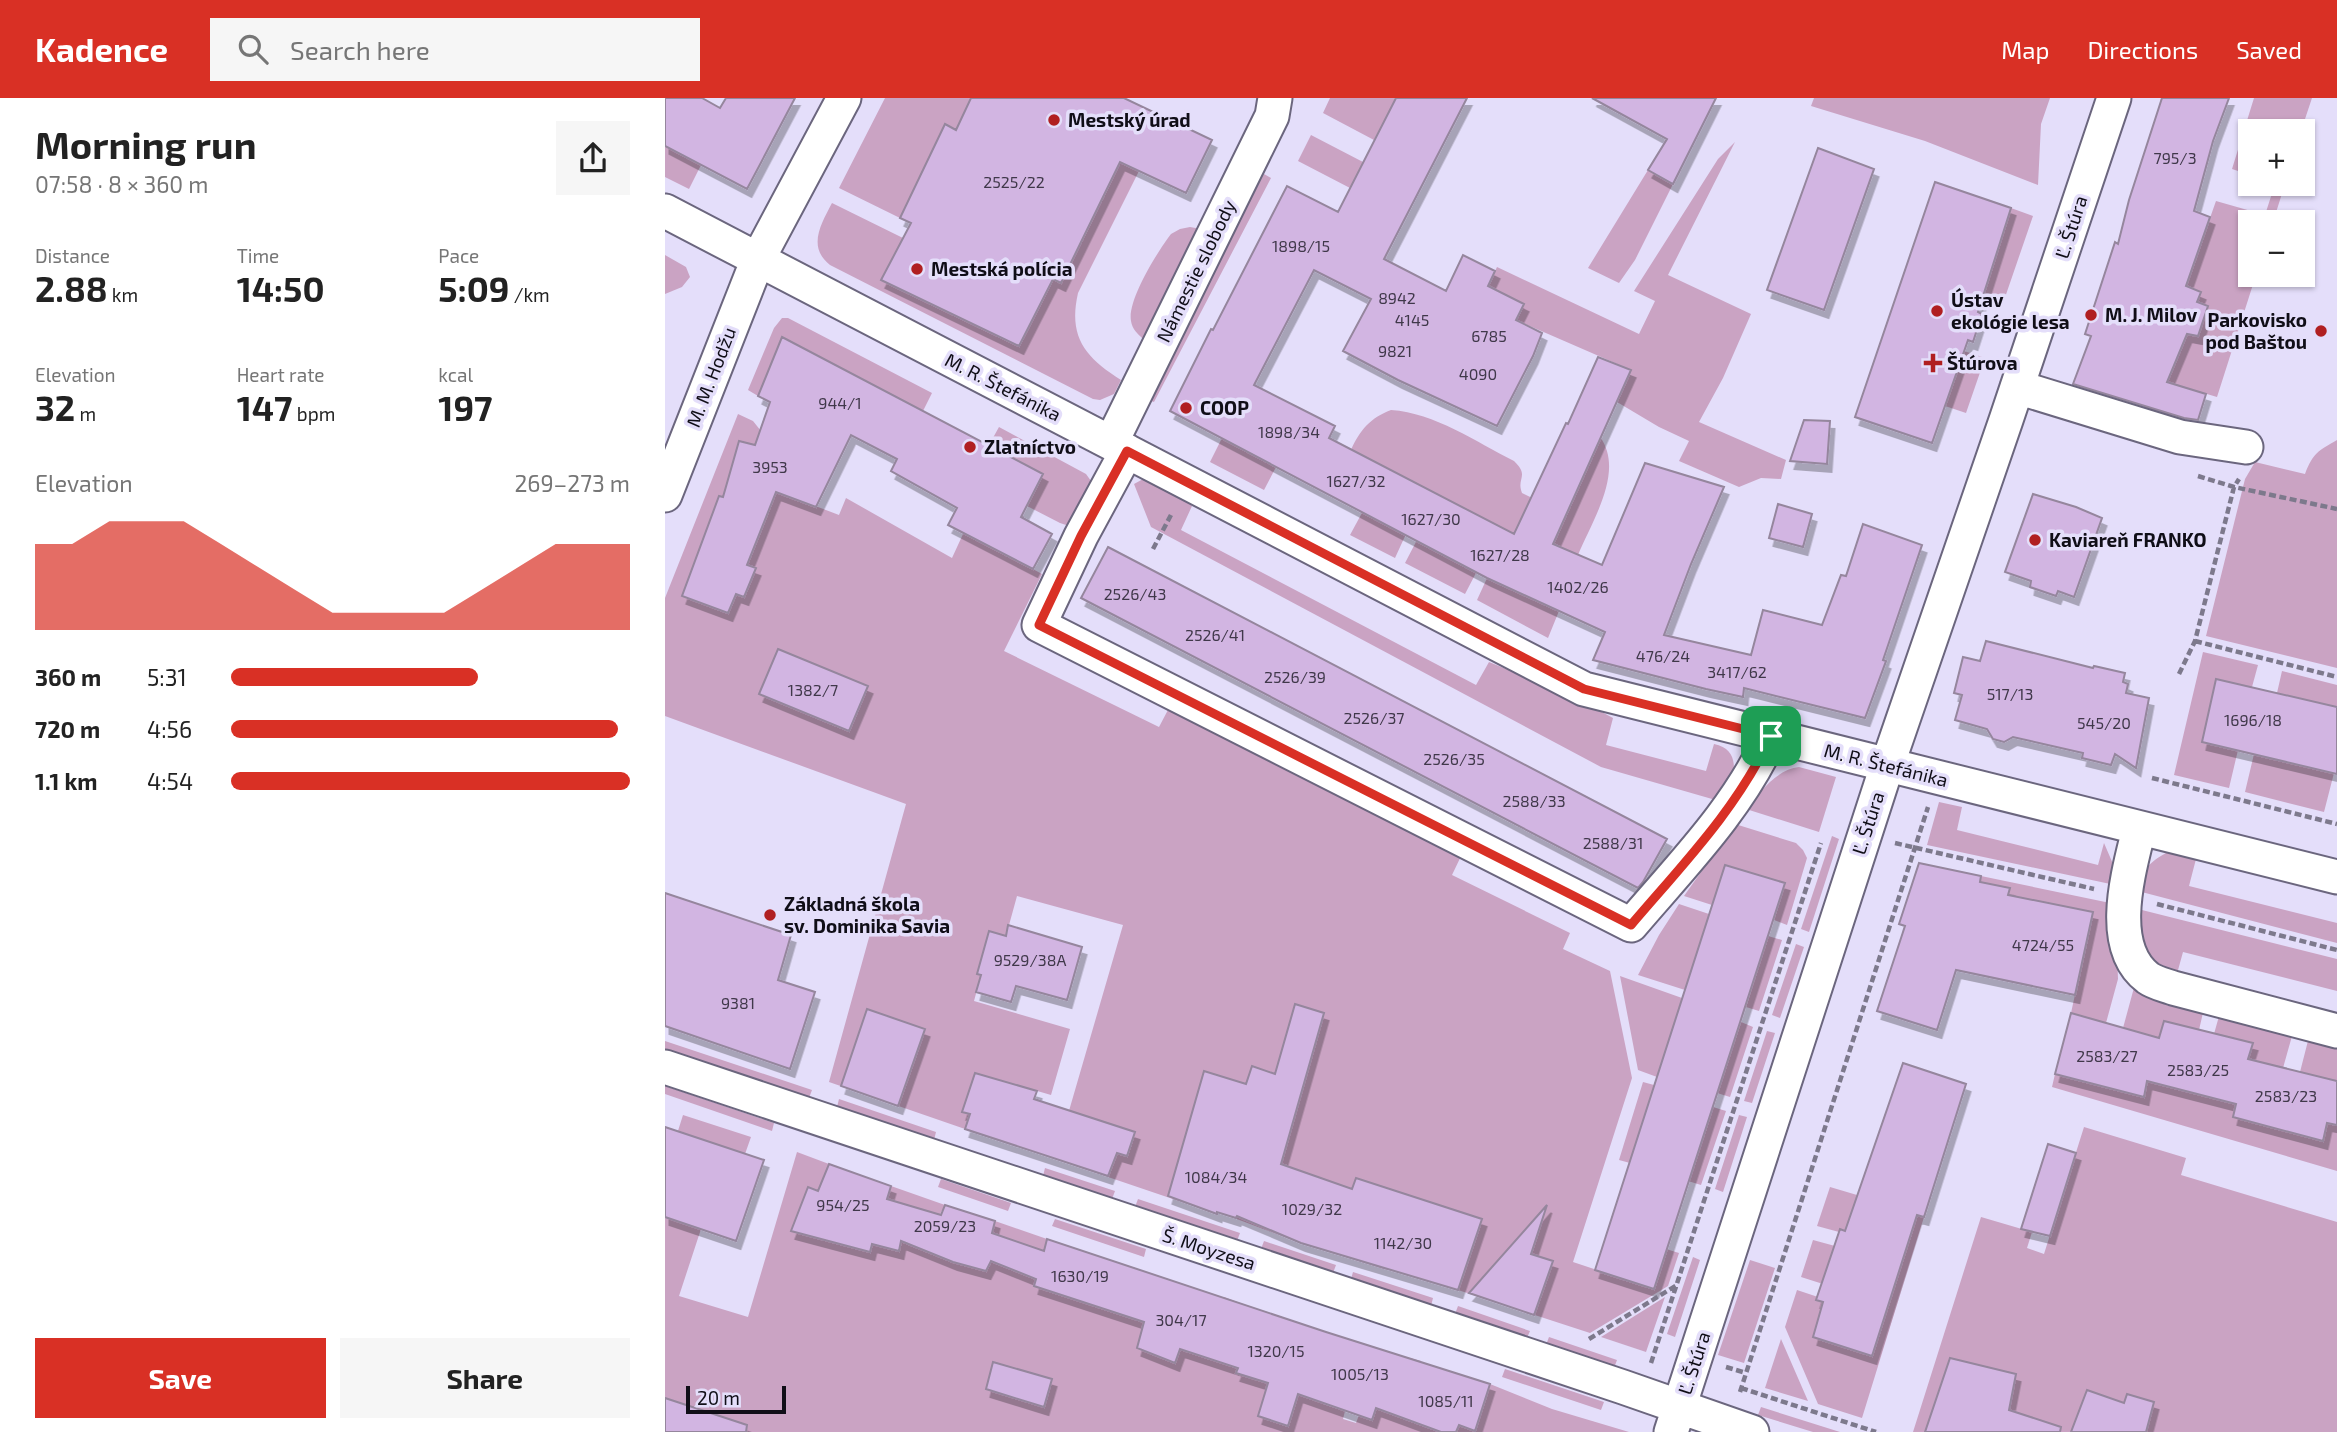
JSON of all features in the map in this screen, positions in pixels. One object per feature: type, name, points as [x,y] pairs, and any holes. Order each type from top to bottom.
[{"type":"street","points":[[758,259],[844,98]]},
{"type":"street","name":"Námestie slobody","points":[[1275,98],[1272,116],[1039,625],[1631,925],[1728,812],[1757,767],[1771,736]]},
{"type":"street","name":"Ľ. Štúra","points":[[1675,1419],[1887,766],[2113,98]]},
{"type":"street","name":"M. R. Štefánika","points":[[665,211],[1584,689],[2337,877]]},
{"type":"street","name":"M. M. Hodžu","points":[[665,495],[758,259]]},
{"type":"street","points":[[2017,387],[2244,459]]},
{"type":"street","points":[[2139,829],[2123,895],[2130,956],[2137,967],[2150,979],[2173,988],[2337,1031]]},
{"type":"street","name":"Š. Moyzesa","points":[[665,1067],[1675,1419],[1752,1432]]},
{"type":"path","points":[[2179,674],[2195,641],[2234,487],[2244,459]]},
{"type":"path","points":[[1153,549],[1175,508]]},
{"type":"path","points":[[2195,641],[2337,677]]},
{"type":"path","points":[[2152,778],[2337,824]]},
{"type":"path","points":[[1875,1432],[1741,1388],[1929,806]]},
{"type":"path","points":[[1887,841],[1916,850]]},
{"type":"path","points":[[1651,1363],[1821,843]]},
{"type":"path","points":[[1585,1342],[1677,1285]]},
{"type":"path","points":[[1716,1364],[1746,1373]]},
{"type":"shaded area","points":[[885,98],[971,98],[956,130],[946,125],[900,218],[839,188]]},
{"type":"shaded area","points":[[1330,98],[1396,98],[1374,140],[1323,113]]},
{"type":"shaded area","points":[[1814,98],[2050,98],[2041,124],[2038,185],[1925,141],[1811,106]]},
{"type":"shaded area","points":[[2254,98],[2312,98],[2305,119],[2247,119]]},
{"type":"shaded area","points":[[1311,135],[1363,162],[1350,188],[1298,161]]},
{"type":"shaded area","points":[[1735,142],[1668,275],[1751,314],[1723,378],[1699,422],[1786,460],[1781,479],[1761,478],[1739,487],[1679,461],[1689,441],[1617,402],[1631,370],[1516,320],[1524,304],[1488,286],[1497,267],[1639,334],[1655,301],[1634,291],[1718,159]]},
{"type":"shaded area","points":[[665,146],[701,165],[689,189],[665,177]]},
{"type":"shaded area","points":[[2238,150],[2238,171],[2232,169]]},
{"type":"shaded area","points":[[1120,162],[1139,171],[1078,293],[1075,308],[1075,322],[1082,344],[1098,363],[1121,380],[1114,394],[1100,400],[1093,399],[830,265],[819,251],[818,235],[832,203],[903,238],[882,280],[1019,346],[1040,303],[984,245],[1061,283]]},
{"type":"shaded area","points":[[1648,170],[1673,184],[1635,260],[1619,283],[1588,268]]},
{"type":"shaded area","points":[[1264,174],[1271,178],[1154,402],[1146,399]]},
{"type":"shaded area","points":[[2271,196],[2281,196],[2277,210],[2267,210]]},
{"type":"shaded area","points":[[2216,201],[2248,210],[2238,210],[2238,287],[2252,287],[2217,397],[2180,386],[2171,417],[2145,409],[2169,339],[2183,344],[2187,334],[2198,336],[2208,307],[2197,302],[2200,292],[2186,286]]},
{"type":"shaded area","points":[[2011,208],[2033,216],[2001,309],[1981,302]]},
{"type":"shaded area","points":[[1190,227],[1201,229],[1143,339],[1131,321],[1138,289],[1171,234]]},
{"type":"shaded area","points":[[665,255],[686,267],[690,277],[682,287],[665,294]]},
{"type":"shaded area","points":[[782,318],[788,318],[932,393],[923,411],[782,337],[758,396],[748,390],[774,328]]},
{"type":"shaded area","points":[[1964,351],[1985,358],[1966,413],[1945,406]]},
{"type":"shaded area","points":[[1391,410],[1439,422],[1514,461],[1522,474],[1522,493],[1565,514],[1600,437],[1607,450],[1608,480],[1598,512],[1578,555],[1550,542],[1546,551],[1351,450],[1367,425]]},
{"type":"shaded area","points":[[738,414],[753,421],[761,431],[784,494],[839,515],[846,498],[952,558],[981,495],[1024,517],[1005,554],[1042,574],[1004,651],[1159,727],[1169,708],[1463,852],[1452,875],[1570,933],[1563,949],[1610,971],[1632,1078],[1573,1262],[1654,1289],[1666,1249],[1679,1253],[1668,1286],[1590,1333],[1406,1273],[1384,1269],[1301,1243],[1218,1212],[1217,1214],[1055,1159],[1123,925],[1017,896],[1006,936],[989,932],[977,974],[981,975],[974,1001],[1070,1029],[1051,1095],[975,1073],[962,1112],[970,1114],[965,1129],[829,1082],[906,804],[665,716],[665,598]]},
{"type":"shaded area","points":[[999,427],[1086,474],[1091,481],[1093,491],[1069,526],[1027,506],[1043,474],[989,445]]},
{"type":"shaded area","points":[[1222,438],[1276,467],[1264,490],[1210,462]]},
{"type":"shaded area","points":[[2337,440],[2337,668],[2206,636],[2245,479],[2255,462],[2305,474],[2317,453]]},
{"type":"shaded area","points":[[1145,478],[1161,481],[1192,506],[1181,530],[1476,685],[1489,662],[1568,694],[1613,718],[1606,745],[1706,771],[1714,744],[1724,747],[1730,753],[1734,768],[1726,803],[1601,767],[1151,527],[1134,484]]},
{"type":"shaded area","points":[[1363,511],[1406,534],[1395,558],[1350,535]]},
{"type":"shaded area","points":[[1417,540],[1477,571],[1465,594],[1405,563]]},
{"type":"shaded area","points":[[1488,576],[1559,611],[1548,638],[1477,600]]},
{"type":"shaded area","points":[[2203,652],[2258,665],[2252,687],[2216,679],[2202,741],[2238,750],[2229,788],[2174,775]]},
{"type":"shaded area","points":[[2282,671],[2337,685],[2337,707],[2277,693]]},
{"type":"shaded area","points":[[2254,754],[2334,773],[2324,812],[2245,792]]},
{"type":"shaded area","points":[[1799,767],[1836,777],[1819,832],[1746,809],[1776,777]]},
{"type":"shaded area","points":[[1939,802],[1962,807],[1957,830],[2098,865],[2104,843],[2113,864],[2115,885],[1927,845]]},
{"type":"shaded area","points":[[1735,824],[1796,843],[1803,850],[1807,858],[1787,925],[1774,920],[1785,883],[1725,865],[1712,905],[1684,896]]},
{"type":"shaded area","points":[[1832,836],[1839,839],[1809,932],[1801,929]]},
{"type":"shaded area","points":[[2168,852],[2196,859],[2189,886],[2337,923],[2337,943],[2134,890],[2147,867]]},
{"type":"shaded area","points":[[1981,876],[2115,904],[2118,979],[2106,1023],[2071,1013],[2093,912],[2008,895],[2009,888],[1980,882]]},
{"type":"shaded area","points":[[1679,904],[1709,914],[1685,990],[1638,975]]},
{"type":"shaded area","points":[[2134,908],[2337,959],[2337,991],[2183,952],[2175,981],[2154,963],[2146,952]]},
{"type":"shaded area","points":[[1768,936],[1782,940],[1759,1011],[1746,1007]]},
{"type":"shaded area","points":[[1796,944],[1804,947],[1780,1018],[1772,1015]]},
{"type":"shaded area","points":[[1620,976],[1682,998],[1657,1077],[1638,1070]]},
{"type":"shaded area","points":[[2135,984],[2205,1004],[2199,1030],[2164,1021],[2159,1038],[2123,1028]]},
{"type":"shaded area","points":[[2221,1009],[2294,1029],[2283,1068],[2248,1059],[2214,1034]]},
{"type":"shaded area","points":[[1741,1022],[1753,1027],[1730,1097],[1717,1093]]},
{"type":"shaded area","points":[[1767,1031],[1775,1033],[1752,1103],[1744,1101]]},
{"type":"shaded area","points":[[2310,1033],[2337,1041],[2337,1081],[2300,1072]]},
{"type":"shaded area","points":[[665,1041],[812,1090],[809,1098],[665,1049]]},
{"type":"shaded area","points":[[2055,1074],[2143,1096],[2147,1081],[2236,1104],[2234,1117],[2323,1140],[2327,1123],[2337,1125],[2337,1171],[2052,1087]]},
{"type":"shaded area","points":[[1643,1082],[1654,1085],[1630,1163],[1619,1160]]},
{"type":"shaded area","points":[[665,1086],[774,1123],[772,1131],[665,1094]]},
{"type":"shaded area","points":[[839,1099],[936,1132],[934,1140],[837,1107]]},
{"type":"shaded area","points":[[1713,1107],[1726,1111],[1701,1185],[1688,1181]]},
{"type":"shaded area","points":[[683,1115],[751,1137],[745,1154],[697,1138],[670,1219],[701,1229],[679,1296],[748,1317],[797,1152],[829,1164],[818,1191],[808,1187],[796,1219],[870,1252],[891,1186],[945,1205],[921,1249],[953,1262],[985,1271],[990,1259],[995,1221],[1047,1239],[1034,1286],[1112,1312],[1126,1265],[1158,1276],[1139,1342],[1175,1363],[1180,1349],[1206,1357],[1224,1297],[1256,1309],[1237,1373],[1278,1386],[1272,1401],[1263,1398],[1258,1416],[1288,1425],[1298,1393],[1335,1365],[1324,1404],[1345,1411],[1343,1419],[1356,1423],[1359,1415],[1372,1419],[1395,1354],[1421,1361],[1403,1418],[1441,1432],[665,1432],[665,1172]]},
{"type":"shaded area","points":[[1739,1115],[1747,1117],[1723,1192],[1715,1189]]},
{"type":"shaded area","points":[[2084,1127],[2186,1158],[2181,1175],[2337,1222],[2337,1432],[1913,1432],[1981,1217],[2032,1232],[2027,1248],[2044,1254]]},
{"type":"shaded area","points":[[1045,1168],[1115,1191],[1112,1199],[1043,1176]]},
{"type":"shaded area","points":[[941,1179],[1011,1203],[1008,1211],[938,1187]]},
{"type":"shaded area","points":[[1830,1187],[1857,1195],[1845,1231],[1817,1226]]},
{"type":"shaded area","points":[[1138,1199],[1240,1233],[1237,1241],[1135,1207]]},
{"type":"shaded area","points":[[1917,1215],[1924,1217],[1862,1418],[1818,1404],[1785,1327],[1797,1290],[1818,1297],[1823,1302],[1813,1337],[1872,1355]]},
{"type":"shaded area","points":[[1055,1219],[1146,1249],[1144,1257],[1052,1226]]},
{"type":"shaded area","points":[[1813,1240],[1835,1246],[1823,1284],[1801,1277]]},
{"type":"shaded area","points":[[1264,1241],[1336,1265],[1333,1273],[1261,1249]]},
{"type":"shaded area","points":[[1693,1257],[1700,1260],[1675,1337],[1667,1334]]},
{"type":"shaded area","points":[[1750,1260],[1775,1268],[1744,1363],[1718,1355]]},
{"type":"shaded area","points":[[1353,1272],[1433,1298],[1431,1306],[1351,1279]]},
{"type":"shaded area","points":[[1665,1297],[1646,1352],[1601,1337]]},
{"type":"shaded area","points":[[1458,1306],[1530,1331],[1527,1338],[1455,1314]]},
{"type":"shaded area","points":[[1549,1337],[1617,1360],[1614,1368],[1546,1345]]},
{"type":"shaded area","points":[[1781,1339],[1808,1401],[1765,1388]]},
{"type":"shaded area","points":[[1505,1369],[1604,1402],[1601,1410],[1502,1377]]},
{"type":"shaded area","points":[[1490,1384],[1552,1409],[1629,1432],[1447,1432],[1449,1427],[1457,1430],[1459,1425],[1475,1430]]},
{"type":"shaded area","points":[[1761,1407],[1840,1432],[1813,1432],[1758,1415]]},
{"type":"building","points":[[665,98],[702,98],[720,108],[726,98],[795,98],[747,189],[665,146]]},
{"type":"building","points":[[971,98],[1124,98],[1212,140],[1186,193],[1120,162],[1061,283],[1053,279],[1019,346],[881,280],[911,223],[900,218],[945,124],[956,130]]},
{"type":"building","points":[[1396,98],[1467,98],[1384,259],[1446,291],[1463,255],[1495,271],[1488,286],[1524,304],[1516,320],[1542,333],[1533,356],[1497,426],[1343,351],[1371,299],[1314,270],[1254,385],[1335,426],[1329,438],[1514,534],[1598,357],[1631,370],[1553,544],[1602,565],[1645,463],[1724,487],[1664,635],[1751,655],[1763,610],[1822,625],[1841,575],[1846,576],[1863,524],[1922,545],[1883,660],[1886,661],[1865,718],[1744,688],[1743,697],[1593,660],[1605,632],[1487,578],[1170,411],[1287,186],[1338,212]]},
{"type":"building","points":[[1592,98],[1716,98],[1673,184],[1648,170],[1667,139]]},
{"type":"building","points":[[2162,98],[2229,98],[2213,141],[2194,211],[2210,217],[2186,286],[2201,292],[2197,302],[2208,306],[2198,336],[2187,334],[2167,382],[2206,394],[2198,420],[2073,384],[2091,336],[2085,334],[2115,242],[2118,244],[2129,200]]},
{"type":"building","points":[[1818,148],[1874,169],[1824,310],[1767,290]]},
{"type":"building","points":[[1935,182],[2011,208],[1978,312],[1982,314],[1973,342],[1968,340],[1932,443],[1855,417]]},
{"type":"building","points":[[782,337],[1043,474],[1021,517],[1052,534],[1033,569],[948,525],[957,508],[891,471],[897,459],[851,435],[816,507],[776,492],[747,565],[756,568],[744,597],[736,594],[728,613],[682,596],[719,496],[723,497],[739,441],[755,445],[770,402],[758,396]]},
{"type":"building","points":[[1804,420],[1830,421],[1827,464],[1790,461]]},
{"type":"building","points":[[2033,494],[2102,518],[2074,597],[2058,591],[2056,596],[2030,587],[2031,581],[2005,572]]},
{"type":"building","points":[[1778,504],[1812,514],[1803,547],[1769,538]]},
{"type":"building","points":[[1108,547],[1667,839],[1643,882],[1638,888],[1081,598]]},
{"type":"building","points":[[1986,641],[2093,668],[2094,666],[2125,673],[2123,682],[2128,684],[2126,693],[2149,698],[2136,768],[2115,754],[2111,765],[2082,758],[2083,753],[2013,737],[2004,742],[1993,739],[1987,729],[1955,720],[1962,695],[1954,693],[1963,657],[1980,661]]},
{"type":"building","points":[[778,649],[868,686],[849,731],[759,694]]},
{"type":"building","points":[[2216,679],[2337,707],[2337,774],[2202,742]]},
{"type":"building","points":[[1919,863],[1981,876],[1980,882],[2010,888],[2008,895],[2093,912],[2075,995],[1956,970],[1937,1030],[1877,1011],[1905,926],[1899,924]]},
{"type":"building","points":[[1725,865],[1785,883],[1654,1289],[1595,1270]]},
{"type":"building","points":[[665,893],[791,935],[778,980],[815,992],[790,1069],[665,1026]]},
{"type":"building","points":[[1008,925],[1082,947],[1067,1000],[1016,986],[1011,1002],[976,992],[981,975],[977,974],[989,931],[1006,936]]},
{"type":"building","points":[[1295,1004],[1324,1013],[1281,1164],[1352,1189],[1356,1178],[1482,1219],[1458,1290],[1301,1243],[1237,1216],[1217,1214],[1168,1196],[1204,1071],[1246,1084],[1252,1066],[1275,1074]]},
{"type":"building","points":[[867,1009],[925,1029],[898,1106],[841,1086]]},
{"type":"building","points":[[2071,1013],[2159,1038],[2164,1021],[2253,1043],[2248,1059],[2337,1081],[2337,1125],[2327,1123],[2323,1141],[2233,1117],[2236,1104],[2147,1081],[2144,1097],[2055,1074]]},
{"type":"building","points":[[1903,1063],[1966,1084],[1924,1217],[1917,1215],[1872,1356],[1813,1337],[1823,1302],[1816,1300],[1840,1229],[1845,1231]]},
{"type":"building","points":[[975,1073],[1037,1091],[1034,1099],[1135,1132],[1127,1156],[1117,1153],[1108,1176],[965,1129],[970,1114],[962,1112]]},
{"type":"building","points":[[665,1127],[764,1160],[736,1241],[665,1217]]},
{"type":"building","points":[[2048,1144],[2076,1153],[2050,1236],[2021,1229]]},
{"type":"building","points":[[829,1164],[891,1186],[887,1199],[941,1215],[945,1205],[995,1221],[992,1233],[1044,1251],[1047,1239],[1490,1384],[1475,1431],[1459,1425],[1456,1432],[1441,1432],[1376,1408],[1372,1420],[1298,1394],[1288,1426],[1258,1416],[1268,1383],[1236,1373],[1238,1368],[1180,1349],[1175,1363],[1137,1348],[1144,1322],[1034,1286],[1036,1279],[991,1261],[986,1271],[953,1262],[901,1241],[899,1251],[872,1244],[870,1252],[791,1231],[808,1187],[818,1191]]},
{"type":"building","points":[[1547,1205],[1531,1254],[1553,1261],[1534,1315],[1469,1293]]},
{"type":"building","points":[[1950,1358],[2016,1374],[2009,1410],[2061,1427],[2060,1432],[1925,1432]]},
{"type":"building","points":[[993,1362],[1052,1379],[1044,1407],[986,1389]]},
{"type":"building","points":[[2087,1390],[2124,1403],[2127,1394],[2154,1402],[2146,1432],[2071,1432]]},
{"type":"building","points":[[665,1398],[747,1425],[746,1432],[665,1432]]},
{"type":"place","name":"Mestský úrad","points":[[1054,120]]},
{"type":"place","name":"Mestská polícia","points":[[917,269]]},
{"type":"place","name":"Ústav ekológie lesa","points":[[1937,311]]},
{"type":"place","name":"M. J. Milov","points":[[2091,315]]},
{"type":"place","name":"Parkovisko pod Baštou","points":[[2321,331]]},
{"type":"place","name":"Štúrova","points":[[1933,363]]},
{"type":"place","name":"COOP","points":[[1186,408]]},
{"type":"place","name":"Zlatníctvo","points":[[970,447]]},
{"type":"place","name":"Kaviareň FRANKO","points":[[2035,540]]},
{"type":"place","name":"Základná škola sv. Dominika Savia","points":[[770,915]]},
{"type":"route","points":[[1127,451],[1584,689],[1771,736],[1757,767],[1728,812],[1631,925],[1039,625],[1081,536],[1127,451]]}]
